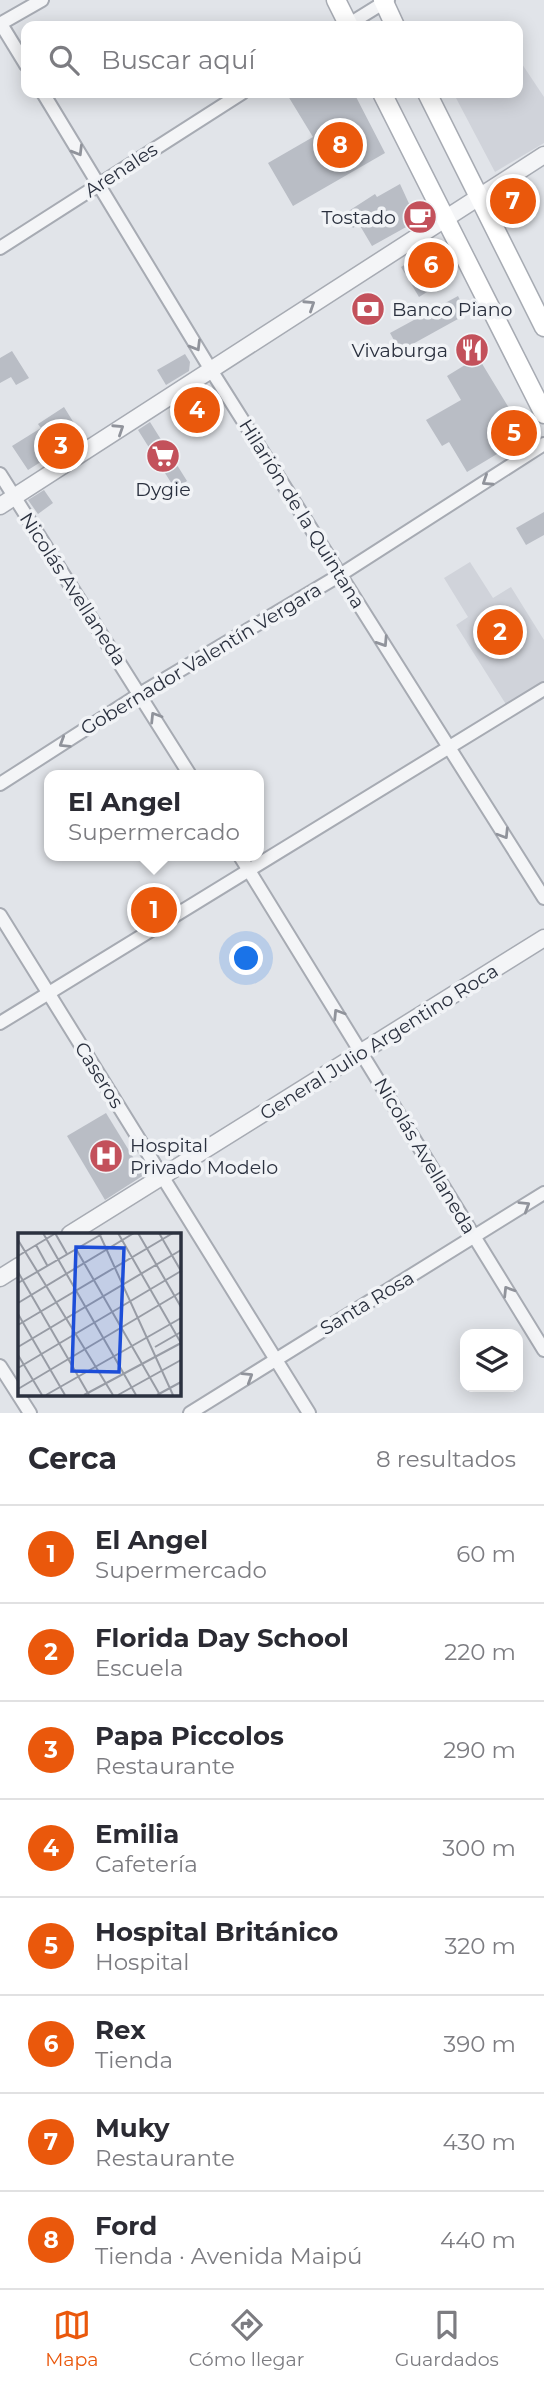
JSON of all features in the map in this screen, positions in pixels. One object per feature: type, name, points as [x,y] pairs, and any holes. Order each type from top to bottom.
[{"type":"main road","points":[[336,0],[345,21]]},
{"type":"main road","points":[[385,1],[393,21]]},
{"type":"main road","points":[[385,98],[544,414]]},
{"type":"main road","points":[[430,98],[544,327]]},
{"type":"street","points":[[21,57],[1,24],[42,0]]},
{"type":"street","points":[[355,21],[385,1]]},
{"type":"street","name":"Hilarión de la Quintana","points":[[46,98],[211,370],[544,898]]},
{"type":"street","name":"Arenales","points":[[0,248],[234,98]]},
{"type":"street","points":[[0,506],[544,155]]},
{"type":"street","name":"Gobernador Valentín Vergara","points":[[0,784],[140,694],[340,575],[544,444]]},
{"type":"street","name":"Nicolás Avellaneda","points":[[0,474],[188,770]]},
{"type":"street","points":[[0,1023],[544,689]]},
{"type":"street","name":"Nicolás Avellaneda","points":[[244,861],[544,1349]]},
{"type":"street","name":"Caseros","points":[[0,915],[309,1413]]},
{"type":"street","name":"General Julio Argentino Roca","points":[[72,1233],[544,938]]},
{"type":"street","name":"Santa Rosa","points":[[190,1413],[544,1193]]},
{"type":"street","points":[[0,1278],[18,1267]]},
{"type":"street","points":[[0,1366],[18,1394]]},
{"type":"street","points":[[19,1395],[30,1413]]},
{"type":"shaded area","points":[[523,66],[544,97],[544,143],[495,172],[456,98],[523,98]]},
{"type":"shaded area","points":[[470,562],[493,598],[511,587],[544,640],[544,682],[507,706],[456,625],[468,617],[444,578]]},
{"type":"building","points":[[289,98],[357,98],[385,153],[293,206],[268,163],[313,137]]},
{"type":"building","points":[[400,184],[417,221],[372,246],[359,224],[353,228],[344,214],[375,194],[377,197]]},
{"type":"building","points":[[429,250],[436,253],[451,277],[419,297],[401,267]]},
{"type":"building","points":[[458,296],[467,314],[400,351],[390,333]]},
{"type":"building","points":[[12,351],[29,378],[16,385],[11,377],[0,383],[0,358]]},
{"type":"building","points":[[185,354],[190,362],[189,371],[166,385],[157,370]]},
{"type":"building","points":[[478,357],[521,428],[517,442],[467,472],[449,442],[442,446],[426,420],[461,400],[447,376]]},
{"type":"building","points":[[64,407],[82,436],[28,470],[12,446],[41,428],[38,424]]},
{"type":"building","name":"Dygie","points":[[150,422],[187,481],[175,489],[138,430]]},
{"type":"building","points":[[44,490],[53,503],[38,514],[28,500]]},
{"type":"building","points":[[544,512],[544,535],[526,545],[516,528]]},
{"type":"building","name":"Hospital Privado Modelo","points":[[106,1113],[144,1175],[105,1200],[67,1136]]},
{"type":"place","name":"Ford","points":[[340,145]]},
{"type":"place","name":"Muky","points":[[513,201]]},
{"type":"place","name":"Tostado","points":[[420,217]]},
{"type":"place","name":"Rex","points":[[431,265]]},
{"type":"place","name":"Banco Piano","points":[[368,309]]},
{"type":"place","name":"Vivaburga","points":[[472,350]]},
{"type":"place","name":"Emilia","points":[[197,410]]},
{"type":"place","name":"Hospital Británico","points":[[514,433]]},
{"type":"place","name":"Papa Piccolos","points":[[61,446]]},
{"type":"place","name":"Dygie","points":[[163,456]]},
{"type":"place","name":"Florida Day School","points":[[500,632]]},
{"type":"place","name":"El Angel","points":[[154,910]]},
{"type":"place","name":"Hospital Privado Modelo","points":[[106,1156]]}]
